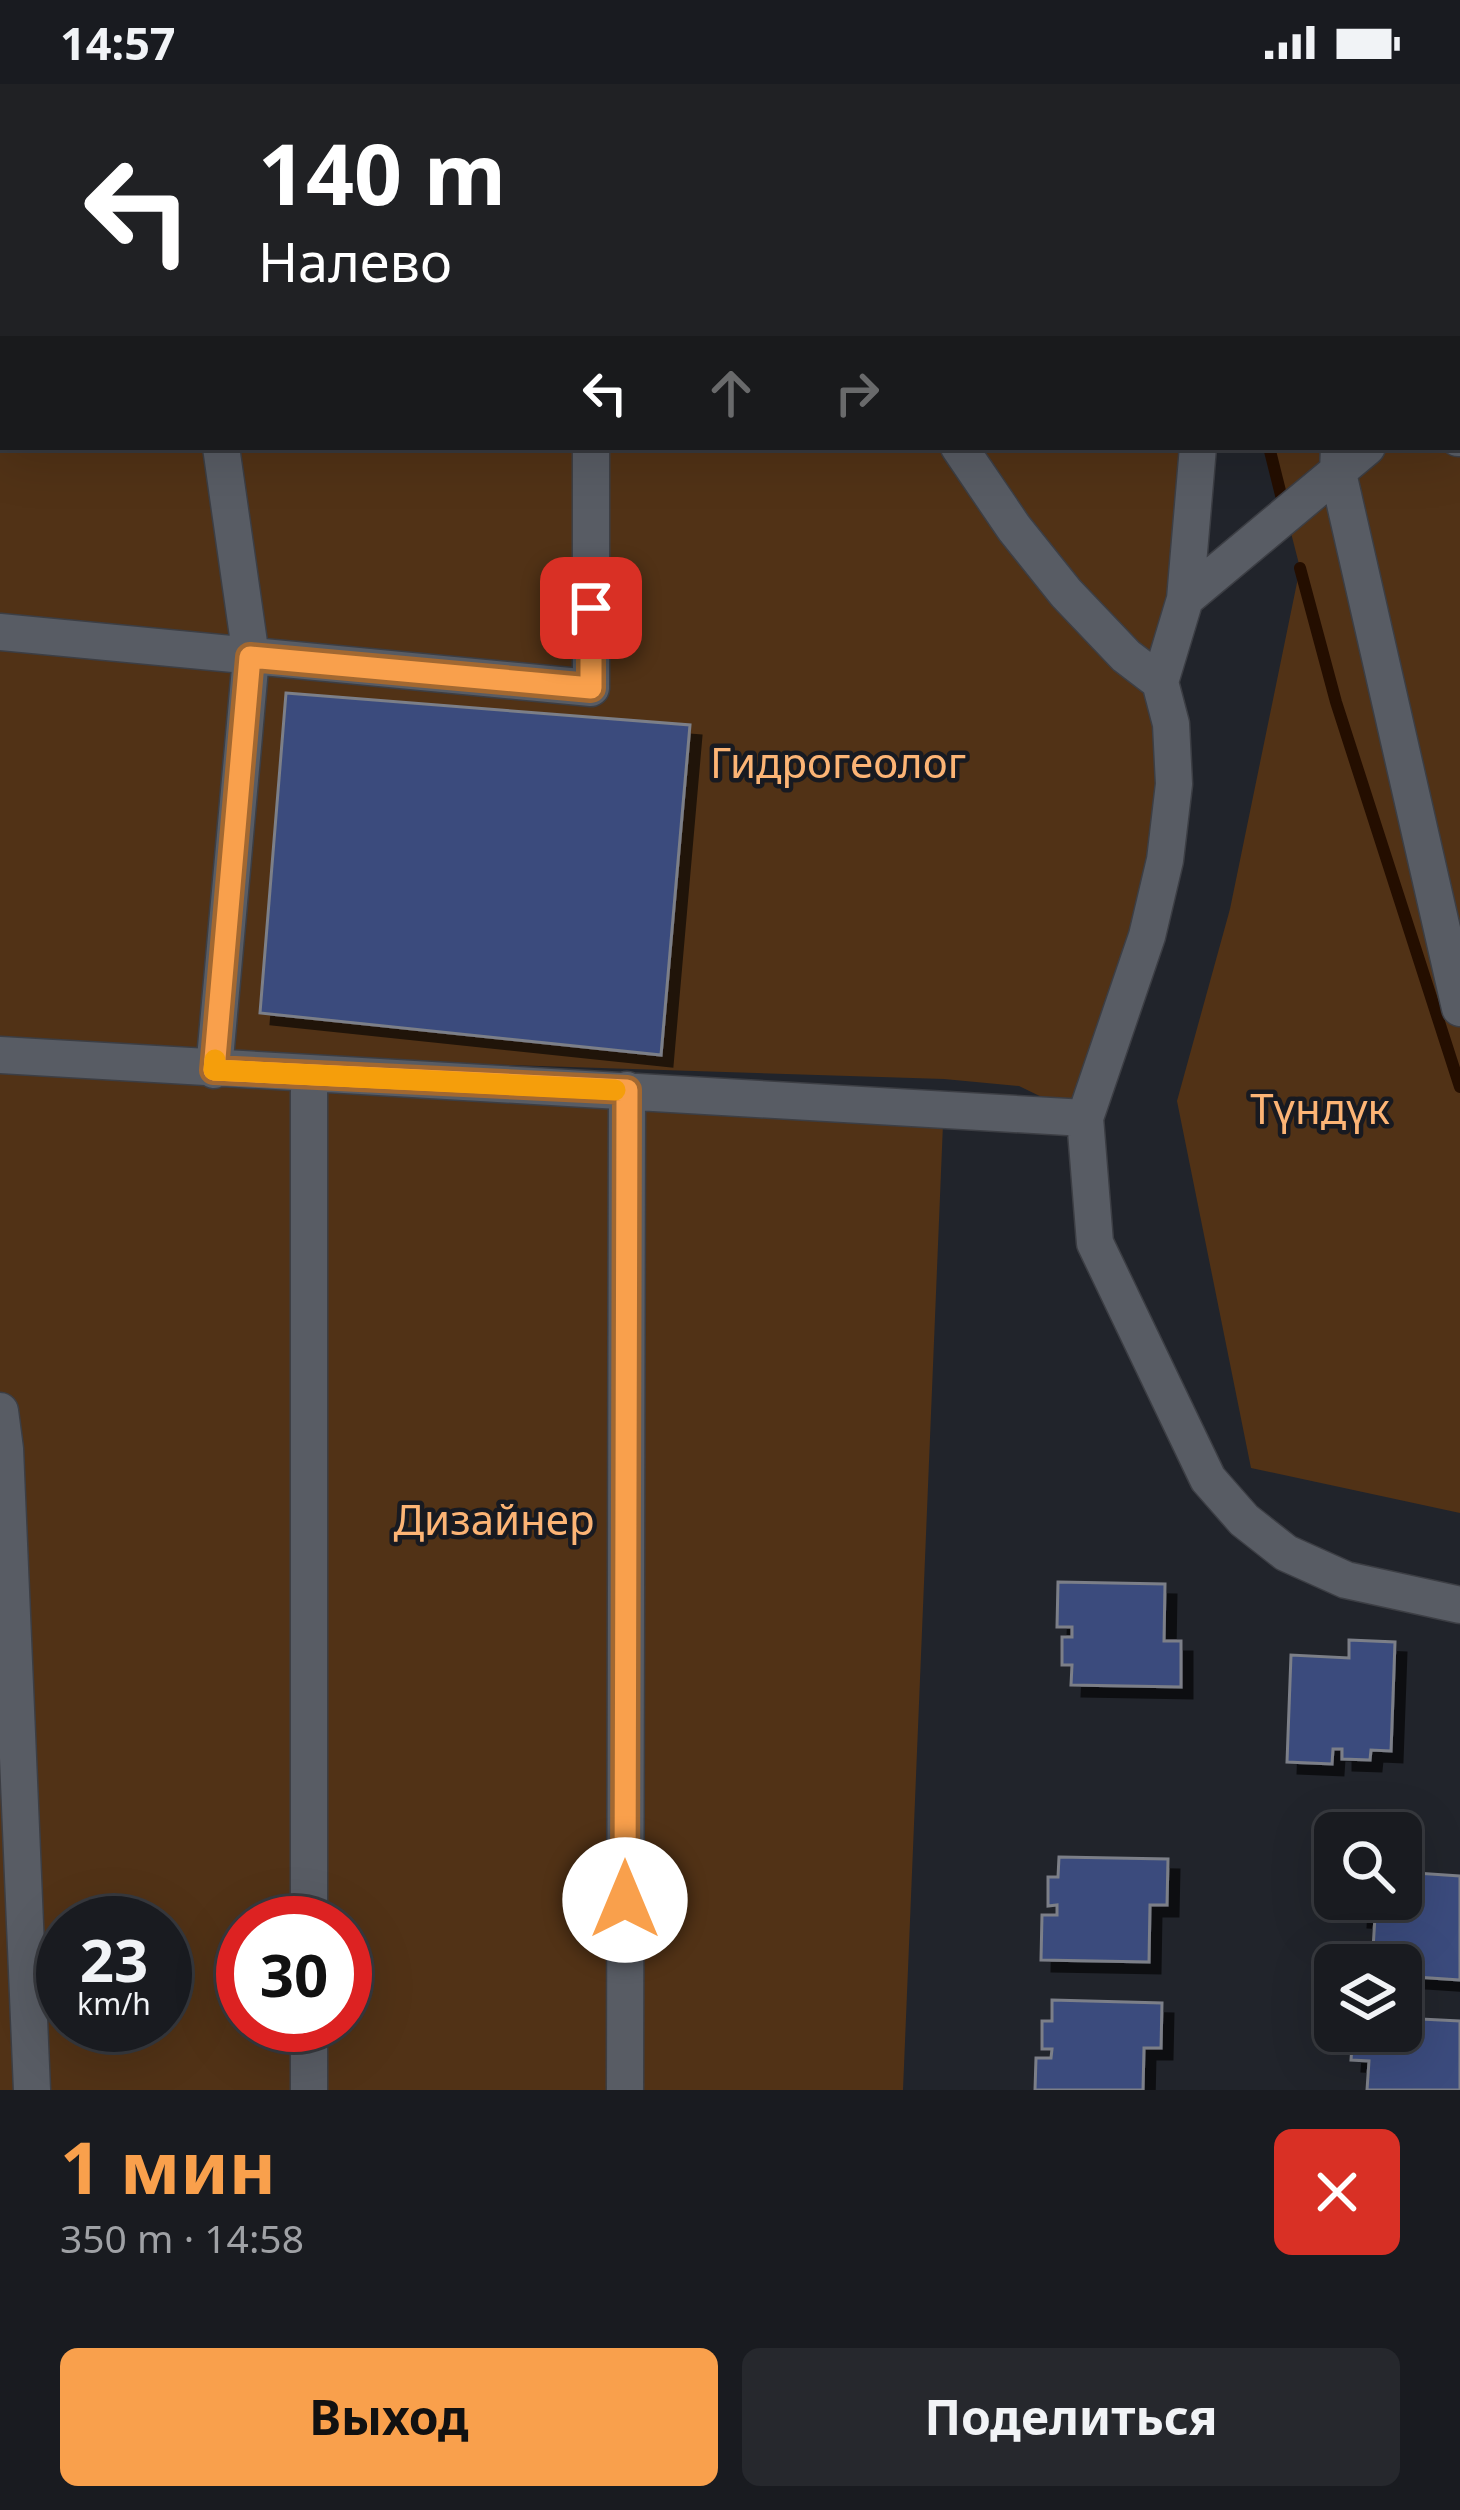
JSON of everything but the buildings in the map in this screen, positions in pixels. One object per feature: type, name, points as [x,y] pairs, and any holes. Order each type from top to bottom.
[{"type":"street","points":[[214,1070],[250,657],[221,450]]},
{"type":"street","points":[[0,632],[591,688],[591,450]]},
{"type":"street","points":[[961,450],[1013,529],[1066,593],[1126,656],[1160,682]]},
{"type":"street","points":[[1198,450],[1186,598],[1160,682],[1171,724],[1174,784],[1165,860],[1147,936],[1085,1118],[1095,1243],[1208,1479],[1244,1520],[1286,1553],[1346,1580],[1460,1605]]},
{"type":"street","points":[[1186,598],[1338,460],[1460,1008]]},
{"type":"street","points":[[0,1054],[1085,1118]]},
{"type":"street","points":[[309,1075],[309,1896]]},
{"type":"street","points":[[625,2090],[627,1090]]},
{"type":"street","points":[[0,1411],[32,2090]]},
{"type":"street","points":[[309,2052],[309,2090]]},
{"type":"green space","name":"Гидрогеолог","points":[[0,450],[1198,450],[1160,682],[1174,784],[1085,1118],[1019,1086],[944,1079],[132,1053],[0,1043]]},
{"type":"green space","name":"Түндүк","points":[[1270,450],[1460,450],[1460,1513],[1251,1468],[1177,1101],[1230,909],[1300,568]]},
{"type":"green space","name":"Дизайнер","points":[[0,1055],[943,1124],[903,2090],[0,2090]]},
{"type":"waterway","points":[[1270,450],[1281,495]]},
{"type":"waterway","points":[[1300,568],[1336,702],[1460,1087]]},
{"type":"slow traffic","points":[[215,1060],[214,1070],[615,1090]]},
{"type":"route","points":[[591,608],[591,688],[250,657],[214,1070],[627,1090],[625,1900]]}]
